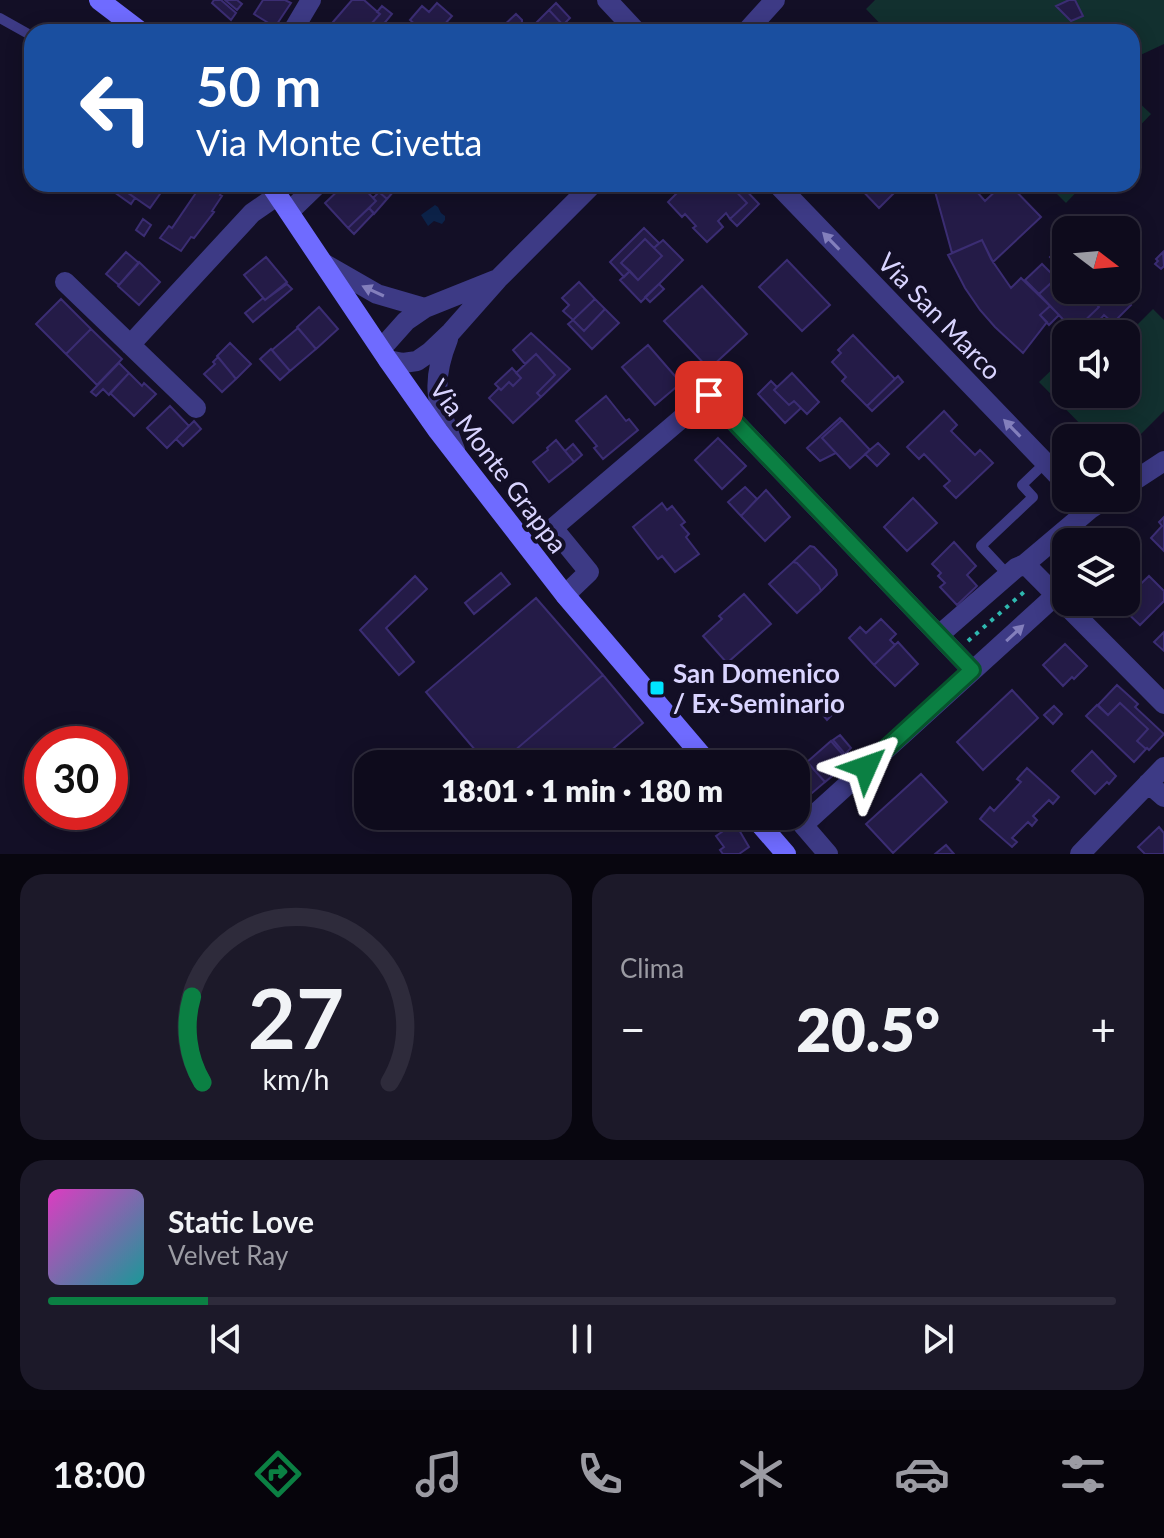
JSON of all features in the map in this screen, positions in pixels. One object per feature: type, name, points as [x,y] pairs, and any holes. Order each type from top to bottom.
[{"type":"main road","points":[[99,0],[130,24]]},
{"type":"main road","name":"Via Monte Grappa","points":[[279,197],[456,454],[565,595],[697,750]]},
{"type":"main road","points":[[765,830],[786,854]]},
{"type":"street","points":[[297,24],[311,0]]},
{"type":"street","points":[[607,0],[630,24]]},
{"type":"street","points":[[753,24],[775,0]]},
{"type":"street","points":[[498,279],[425,308],[406,321],[385,355],[403,363],[417,361],[451,332],[498,279],[585,192]]},
{"type":"street","name":"Via San Marco","points":[[785,192],[1052,470]]},
{"type":"street","points":[[130,345],[252,213],[279,197]]},
{"type":"street","points":[[323,263],[377,294],[425,308]]},
{"type":"street","points":[[65,282],[196,408]]},
{"type":"street","points":[[451,332],[439,362],[436,380],[437,398],[456,454]]},
{"type":"street","points":[[565,595],[589,572],[553,528],[709,395],[972,670]]},
{"type":"street","points":[[1140,479],[1162,467]]},
{"type":"street","points":[[939,635],[1081,512]]},
{"type":"street","points":[[1017,569],[1052,592]]},
{"type":"street","points":[[828,854],[803,825],[1052,599]]},
{"type":"street","points":[[1077,616],[1164,704]]},
{"type":"street","points":[[1080,854],[1156,790],[1164,767]]},
{"type":"lane","points":[[0,18],[24,32]]},
{"type":"lane","points":[[1017,569],[981,546],[1033,497],[1022,485],[1045,463]]},
{"type":"path","points":[[963,645],[1032,585]]},
{"type":"green space","points":[[875,0],[1164,0],[1164,44],[1140,55],[1140,24],[880,24],[866,9]]},
{"type":"green space","points":[[1140,104],[1151,114],[1140,126]]},
{"type":"green space","points":[[1055,192],[1076,192],[1066,203]]},
{"type":"green space","points":[[1153,309],[1164,320],[1164,411],[1140,435],[1140,424],[1080,424],[1065,408],[1140,408],[1140,322]]},
{"type":"green space","points":[[1052,369],[1052,395],[1039,382]]},
{"type":"water","points":[[435,205],[445,220],[442,224],[434,221],[428,226],[421,215]]},
{"type":"building","points":[[221,0],[236,13],[231,20],[212,3]]},
{"type":"building","points":[[225,0],[237,0],[242,4],[237,10]]},
{"type":"building","points":[[263,0],[291,3],[277,24],[270,24],[254,14]]},
{"type":"building","points":[[352,0],[364,0],[380,14],[371,24],[333,22]]},
{"type":"building","points":[[1075,0],[1083,16],[1071,21],[1056,6]]},
{"type":"building","points":[[437,3],[452,16],[445,24],[415,24],[410,20],[422,6],[429,12]]},
{"type":"building","points":[[556,3],[570,18],[562,24],[549,10]]},
{"type":"building","points":[[382,6],[392,14],[384,24],[371,24],[380,14],[377,12]]},
{"type":"building","points":[[549,10],[562,24],[535,24]]},
{"type":"building","points":[[516,14],[522,20],[520,24],[505,24]]},
{"type":"building","points":[[114,192],[126,192],[135,198],[131,204]]},
{"type":"building","points":[[127,192],[161,192],[150,208]]},
{"type":"building","points":[[197,192],[222,192],[214,212],[181,251],[160,238],[169,226],[172,228]]},
{"type":"building","points":[[337,192],[368,192],[376,201],[348,228],[325,203]]},
{"type":"building","points":[[379,192],[393,192],[387,199]]},
{"type":"building","points":[[379,192],[387,199],[374,214],[369,208]]},
{"type":"building","points":[[678,192],[737,192],[747,203],[730,219],[726,213],[718,221],[723,227],[707,242],[685,214],[682,217],[668,202]]},
{"type":"building","points":[[737,192],[748,192],[759,204],[737,226],[730,219],[747,203]]},
{"type":"building","points":[[864,192],[895,192],[879,208]]},
{"type":"building","points":[[935,192],[977,192],[985,201],[995,192],[1017,192],[1041,217],[993,262],[982,240],[952,253]]},
{"type":"building","points":[[369,208],[374,213],[354,234],[348,228]]},
{"type":"building","points":[[143,219],[151,225],[144,236],[136,230]]},
{"type":"building","points":[[644,228],[659,243],[654,248],[645,239],[621,263],[630,271],[624,277],[610,262]]},
{"type":"building","points":[[645,239],[662,256],[638,280],[621,263]]},
{"type":"building","points":[[663,240],[683,260],[641,302],[620,280],[630,271],[638,280],[662,256],[654,248]]},
{"type":"building","points":[[982,240],[1011,288],[1021,278],[1050,306],[1040,315],[1047,322],[1023,353],[980,310],[948,255]]},
{"type":"building","points":[[126,252],[139,263],[119,285],[106,274]]},
{"type":"building","points":[[1163,252],[1164,266],[1161,269],[1155,264]]},
{"type":"building","points":[[266,257],[287,282],[265,300],[244,275]]},
{"type":"building","points":[[787,260],[830,305],[802,331],[759,287]]},
{"type":"building","points":[[139,262],[160,282],[139,305],[118,286]]},
{"type":"building","points":[[1042,264],[1050,272],[1052,270],[1052,282],[1039,294],[1025,280]]},
{"type":"building","points":[[579,282],[595,299],[573,320],[563,311],[569,305],[562,298]]},
{"type":"building","points":[[1052,282],[1052,304],[1096,304],[1099,307],[1085,320],[1064,320],[1039,294]]},
{"type":"building","points":[[287,284],[292,289],[253,322],[245,313],[263,298],[265,300]]},
{"type":"building","points":[[659,284],[664,289],[650,302],[645,297]]},
{"type":"building","points":[[702,286],[747,334],[709,369],[664,321]]},
{"type":"building","points":[[61,299],[91,329],[66,354],[36,324]]},
{"type":"building","points":[[595,299],[605,309],[584,331],[573,320]]},
{"type":"building","points":[[1096,304],[1131,305],[1116,320],[1110,320],[1104,315],[1100,320],[1085,320],[1099,307]]},
{"type":"building","points":[[1050,306],[1059,315],[1049,325],[1040,315]]},
{"type":"building","points":[[319,307],[338,329],[316,349],[297,327]]},
{"type":"building","points":[[605,309],[619,323],[592,349],[568,324],[573,320],[584,331]]},
{"type":"building","points":[[298,328],[316,349],[290,371],[272,350]]},
{"type":"building","points":[[91,329],[122,359],[97,385],[66,354]]},
{"type":"building","points":[[531,333],[570,369],[541,397],[537,393],[555,375],[536,354],[525,364],[513,350]]},
{"type":"building","points":[[853,335],[895,379],[867,406],[842,381],[846,377],[832,362],[841,353],[838,350]]},
{"type":"building","points":[[230,343],[251,364],[236,379],[217,356]]},
{"type":"building","points":[[648,345],[681,383],[655,405],[622,367]]},
{"type":"building","points":[[271,349],[290,371],[280,380],[260,359]]},
{"type":"building","points":[[536,354],[555,375],[537,393],[541,397],[513,423],[489,398],[509,382],[513,386],[521,378],[516,373]]},
{"type":"building","points":[[218,357],[236,379],[222,392],[204,374]]},
{"type":"building","points":[[119,363],[129,373],[109,395],[103,389],[96,396],[91,392]]},
{"type":"building","points":[[512,368],[521,378],[513,386],[509,382],[501,390],[495,384]]},
{"type":"building","points":[[129,373],[156,394],[134,416],[110,393]]},
{"type":"building","points":[[792,373],[819,402],[807,414],[794,401],[789,405],[774,390]]},
{"type":"building","points":[[898,376],[903,382],[872,411],[867,406]]},
{"type":"building","points":[[771,381],[777,387],[774,390],[789,405],[794,401],[801,408],[785,423],[758,394]]},
{"type":"building","points":[[606,396],[626,421],[629,419],[638,430],[603,459],[594,448],[597,446],[576,421]]},
{"type":"building","points":[[170,406],[189,426],[167,448],[147,428]]},
{"type":"building","points":[[944,411],[957,425],[951,431],[975,455],[980,450],[993,463],[956,498],[944,486],[950,481],[924,454],[919,459],[907,447]]},
{"type":"building","points":[[840,418],[842,420],[822,438],[836,453],[820,461],[807,448]]},
{"type":"building","points":[[842,420],[870,450],[850,468],[822,438]]},
{"type":"building","points":[[194,421],[201,429],[183,446],[176,439]]},
{"type":"building","points":[[718,438],[746,466],[722,489],[695,460]]},
{"type":"building","points":[[556,440],[574,462],[549,482],[533,462]]},
{"type":"building","points":[[878,443],[889,454],[877,466],[865,454]]},
{"type":"building","points":[[573,444],[582,455],[574,462],[565,451]]},
{"type":"building","points":[[745,487],[757,499],[741,516],[728,502]]},
{"type":"building","points":[[766,490],[790,517],[765,541],[741,516]]},
{"type":"building","points":[[913,498],[937,523],[907,551],[884,527]]},
{"type":"building","points":[[662,503],[667,510],[672,506],[685,522],[681,525],[689,534],[686,537],[699,554],[675,572],[662,556],[658,559],[633,527]]},
{"type":"building","points":[[1164,517],[1164,551],[1151,538],[1162,526],[1159,522]]},
{"type":"building","points":[[954,542],[976,566],[967,575],[977,586],[957,605],[940,587],[945,583],[932,564]]},
{"type":"building","points":[[810,546],[836,570],[837,575],[821,591],[793,562]]},
{"type":"building","points":[[793,562],[821,591],[797,613],[769,584]]},
{"type":"building","points":[[501,573],[510,584],[474,614],[465,603]]},
{"type":"building","points":[[415,576],[427,589],[386,628],[414,662],[399,675],[360,630]]},
{"type":"building","points":[[1149,576],[1164,591],[1164,601],[1140,625],[1131,616],[1140,616],[1140,585]]},
{"type":"building","points":[[744,594],[771,624],[727,663],[703,636],[722,619],[719,616]]},
{"type":"building","points":[[536,598],[603,675],[515,750],[475,750],[426,692]]},
{"type":"building","points":[[881,619],[896,634],[890,640],[895,645],[874,665],[849,638],[860,627],[866,633]]},
{"type":"building","points":[[1164,632],[1164,651],[1154,642]]},
{"type":"building","points":[[898,642],[918,664],[895,686],[874,665]]},
{"type":"building","points":[[1065,644],[1087,666],[1063,686],[1043,665]]},
{"type":"building","points":[[603,675],[643,723],[611,750],[515,750]]},
{"type":"building","points":[[1117,685],[1164,734],[1149,750],[1137,741],[1148,729],[1120,703],[1108,715],[1098,705]]},
{"type":"building","points":[[1012,690],[1038,718],[983,770],[957,742]]},
{"type":"building","points":[[1120,703],[1148,729],[1137,741],[1146,749],[1134,762],[1086,716],[1097,705],[1108,715]]},
{"type":"building","points":[[822,704],[832,715],[827,720],[817,708]]},
{"type":"building","points":[[1054,706],[1062,714],[1053,724],[1044,715]]},
{"type":"building","points":[[840,735],[851,748],[845,754],[833,740]]},
{"type":"building","points":[[831,741],[849,762],[825,782],[810,765],[810,759]]},
{"type":"building","points":[[1092,751],[1116,776],[1095,794],[1072,771]]},
{"type":"building","points":[[810,765],[825,782],[810,795]]},
{"type":"building","points":[[1027,768],[1059,797],[1053,804],[1049,800],[1033,816],[1037,820],[1032,826],[1028,822],[1012,838],[1017,842],[1012,847],[980,819],[990,807],[994,811],[1021,782],[1017,779]]},
{"type":"building","points":[[921,774],[947,802],[893,853],[866,824]]},
{"type":"building","points":[[1159,827],[1164,833],[1164,854],[1145,854],[1138,847]]},
{"type":"building","points":[[725,830],[739,830],[749,847],[739,854],[723,854],[720,850],[724,847],[716,836]]},
{"type":"building","points":[[946,845],[954,854],[935,854]]},
{"type":"place","name":"San Domenico / Ex-Seminario","points":[[657,688]]},
{"type":"route","points":[[709,395],[972,670],[866,767]]}]
